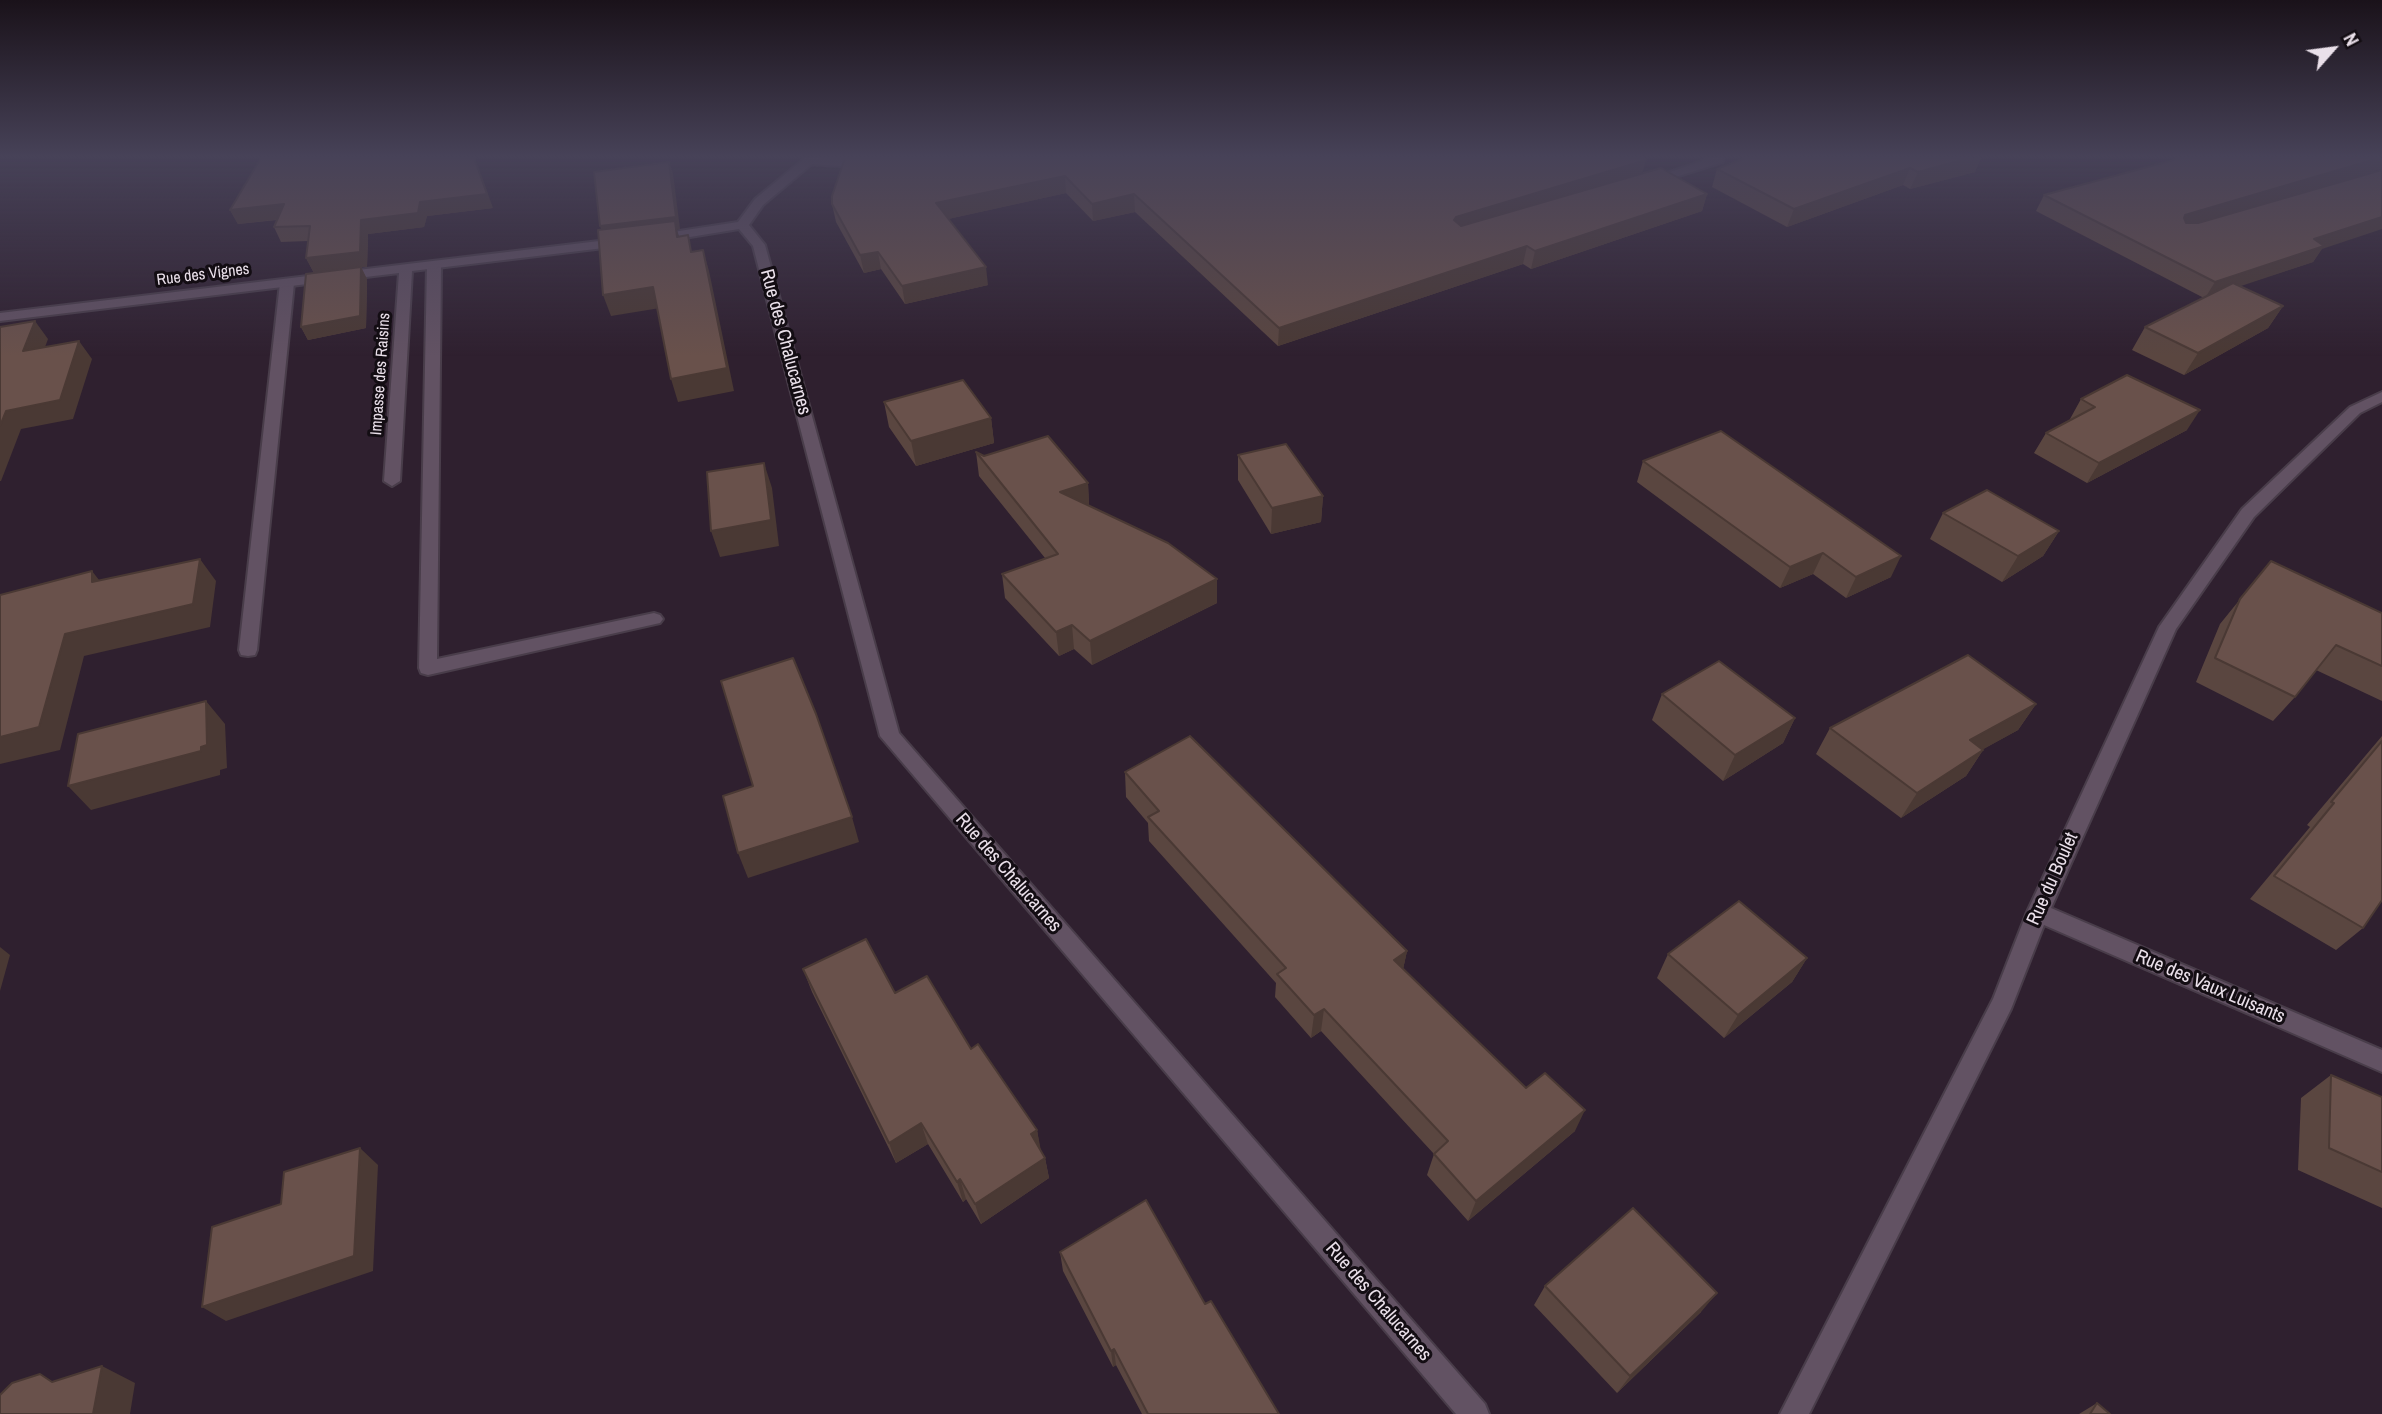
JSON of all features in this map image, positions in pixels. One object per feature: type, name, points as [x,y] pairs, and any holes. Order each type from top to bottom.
[{"type":"street","name":"Rue des Vignes","points":[[0,317],[406,269],[742,225]]},
{"type":"street","name":"Rue des Chalucarnes","points":[[742,225],[759,244],[890,736],[1475,1414]]},
{"type":"street","points":[[434,265],[428,668],[654,619]]},
{"type":"street","name":"Impasse des Raisins","points":[[392,481],[406,269]]},
{"type":"street","name":"Rue du Boulet","points":[[1794,1414],[2003,1002],[2038,912],[2168,627],[2248,513],[2355,410],[2382,396]]},
{"type":"street","name":"Rue des Vaux Luisants","points":[[2038,912],[2382,1061]]},
{"type":"lane","points":[[248,650],[287,282]]},
{"type":"building","points":[[275,224],[361,224],[360,252],[306,258],[310,226],[274,227]]},
{"type":"building","points":[[675,224],[677,237],[688,235],[691,252],[703,250],[727,368],[671,379],[653,287],[603,295],[598,230]]},
{"type":"building","points":[[843,224],[952,224],[986,267],[902,286],[878,252],[860,255]]},
{"type":"building","points":[[1166,224],[1617,224],[1535,251],[1527,246],[1279,328]]},
{"type":"building","points":[[2101,224],[2360,224],[2314,239],[2324,246],[2215,282]]},
{"type":"building","points":[[361,267],[360,316],[301,327],[306,274]]},
{"type":"building","points":[[2233,283],[2283,306],[2198,353],[2145,327]]},
{"type":"building","points":[[35,321],[23,351],[79,341],[60,400],[6,411],[0,426],[0,327]]},
{"type":"building","points":[[2127,375],[2200,410],[2099,463],[2046,433],[2095,407],[2081,399]]},
{"type":"building","points":[[963,380],[991,418],[911,441],[884,402]]},
{"type":"building","points":[[1721,431],[1901,556],[1856,577],[1823,553],[1790,567],[1643,461]]},
{"type":"building","points":[[1048,436],[1088,483],[1060,492],[1168,543],[1217,579],[1090,641],[1072,625],[1056,632],[1002,574],[1058,554],[976,452],[984,456]]},
{"type":"building","points":[[1286,444],[1323,496],[1272,508],[1238,455]]},
{"type":"building","points":[[764,463],[771,520],[711,531],[707,472]]},
{"type":"building","points":[[1987,490],[2059,531],[2018,556],[1943,513]]},
{"type":"building","points":[[200,559],[193,604],[65,634],[39,727],[0,737],[0,595],[92,571],[92,582]]},
{"type":"building","points":[[2271,561],[2382,613],[2382,666],[2336,645],[2295,697],[2215,658],[2240,599]]},
{"type":"building","points":[[1968,655],[2036,704],[1970,740],[1983,750],[1917,793],[1830,728]]},
{"type":"building","points":[[793,658],[852,817],[738,853],[723,796],[753,786],[721,681]]},
{"type":"building","points":[[1719,661],[1795,718],[1735,755],[1662,694]]},
{"type":"building","points":[[206,701],[207,745],[201,747],[201,751],[68,786],[78,734]]},
{"type":"building","points":[[1190,736],[1407,951],[1394,960],[1526,1088],[1545,1073],[1585,1110],[1476,1201],[1434,1154],[1448,1141],[1324,1009],[1314,1015],[1277,974],[1286,968],[1148,817],[1159,811],[1125,772]]},
{"type":"building","points":[[2382,741],[2382,900],[2363,928],[2274,876]]},
{"type":"building","points":[[1739,901],[1807,958],[1738,1015],[1668,954]]},
{"type":"building","points":[[866,939],[895,993],[927,976],[971,1049],[978,1044],[1037,1130],[1031,1134],[1045,1158],[975,1204],[960,1179],[957,1182],[921,1123],[889,1143],[803,969]]},
{"type":"building","points":[[2331,1075],[2382,1097],[2382,1172],[2329,1148]]},
{"type":"building","points":[[360,1148],[354,1256],[202,1307],[212,1227],[281,1204],[284,1172]]},
{"type":"building","points":[[1146,1200],[1205,1304],[1211,1301],[1279,1414],[1148,1414],[1114,1349],[1111,1351],[1060,1252]]},
{"type":"building","points":[[1633,1208],[1717,1293],[1630,1376],[1545,1286]]},
{"type":"building","points":[[102,1366],[93,1414],[0,1414],[0,1395],[12,1383],[40,1374],[52,1382]]},
{"type":"building","points":[[2097,1403],[2110,1414],[2090,1414]]}]
